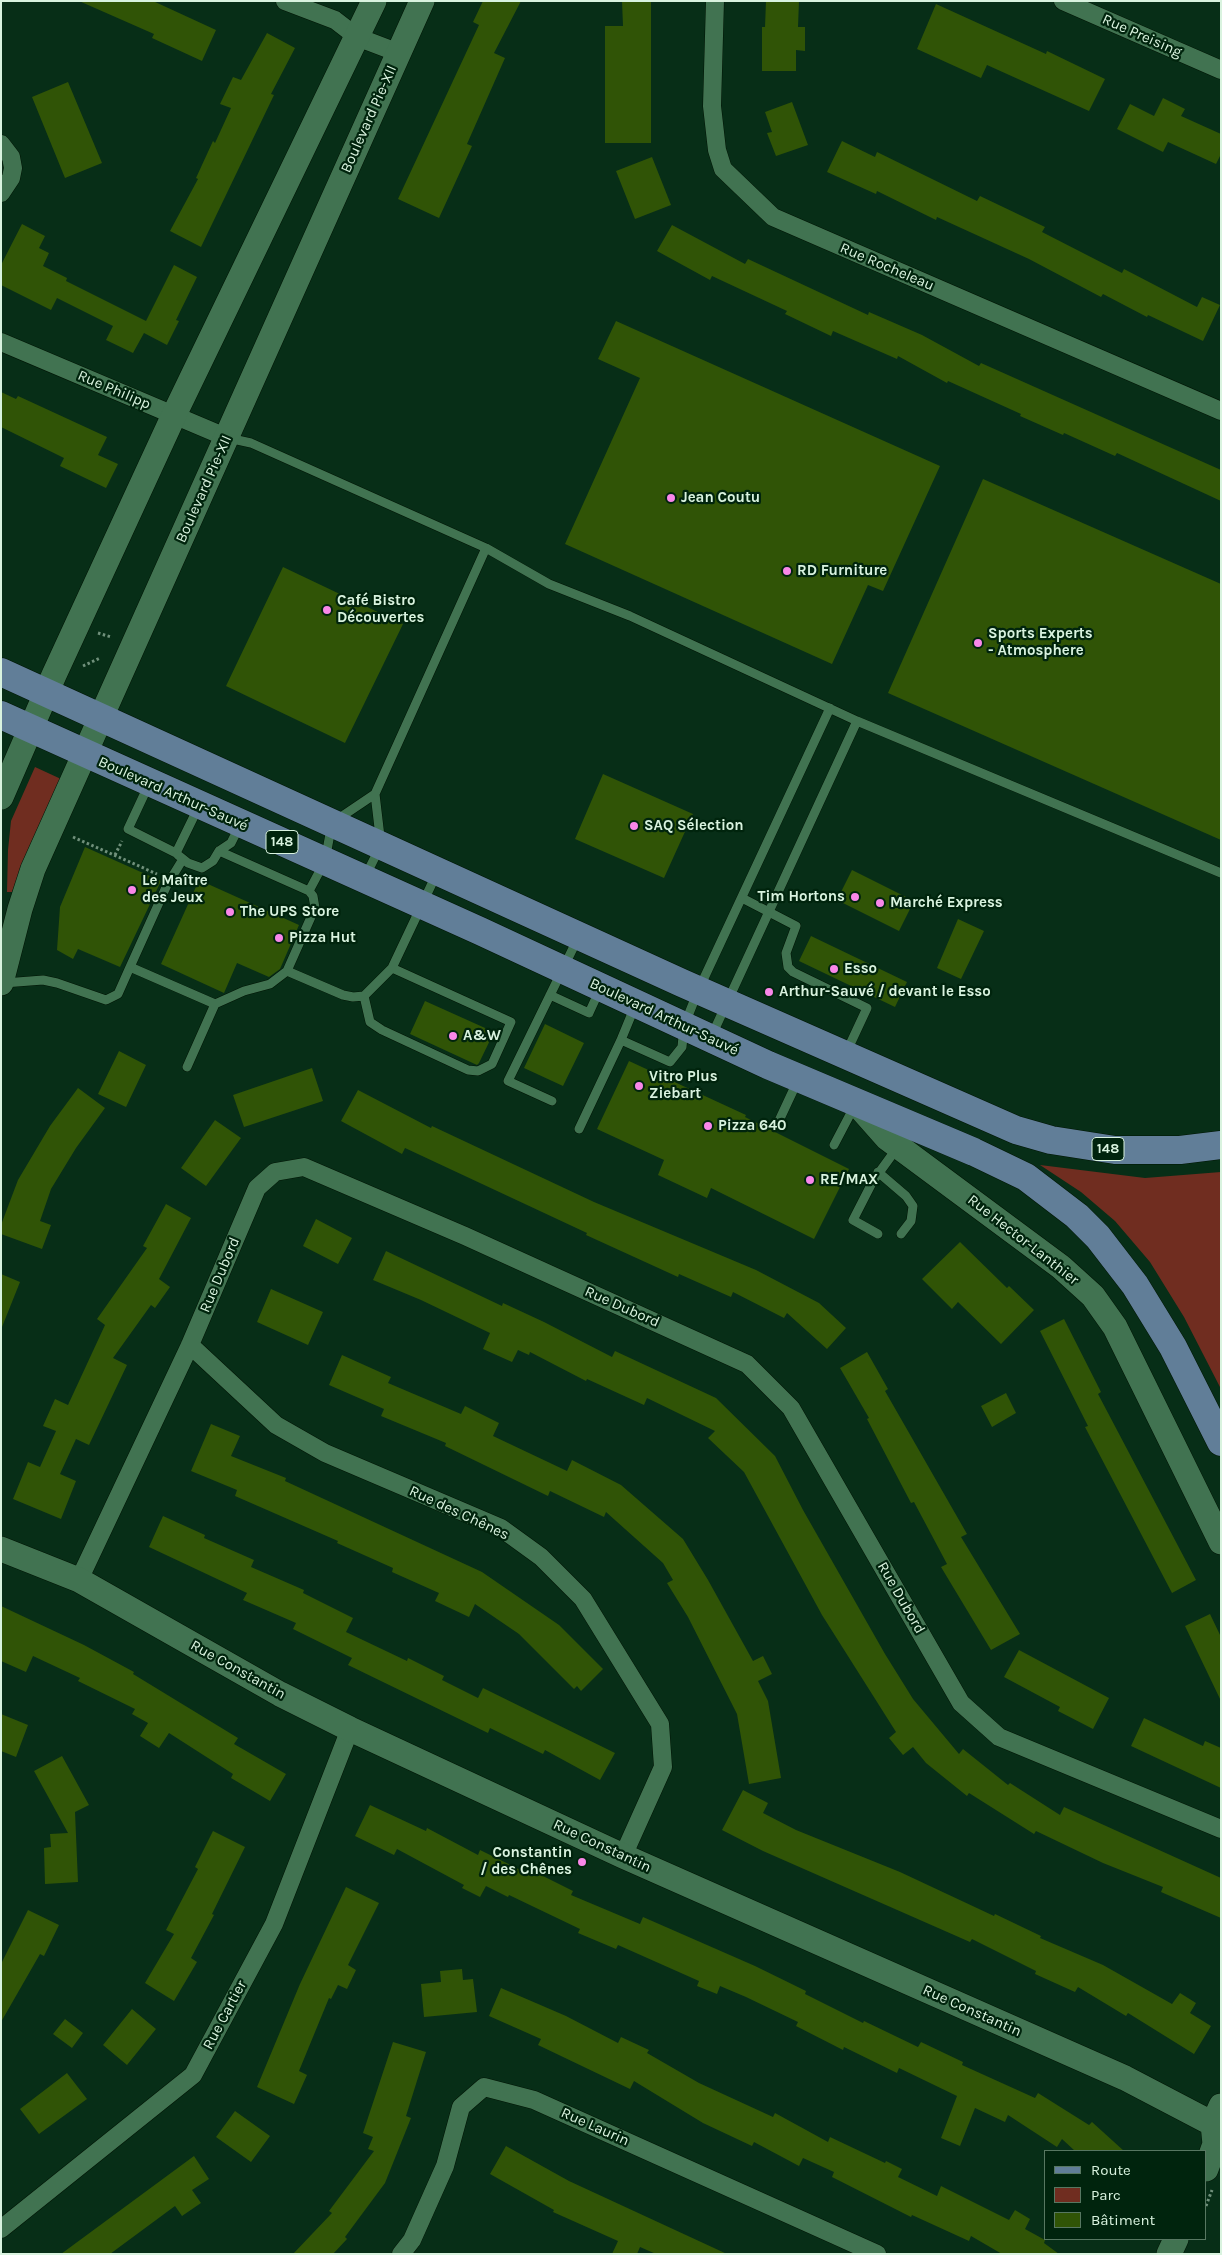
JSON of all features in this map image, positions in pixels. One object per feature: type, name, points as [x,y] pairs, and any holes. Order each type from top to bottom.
[{"type":"main road","name":"148","points":[[1,672],[698,991],[1016,1130],[1051,1140],[1089,1147],[1148,1151],[1221,1145]]},
{"type":"main road","name":"Boulevard Arthur-Sauvé","points":[[1,715],[365,879],[636,1004],[683,1036],[710,1038],[856,1103],[905,1136],[974,1152],[1026,1177],[1077,1216],[1118,1261],[1151,1308],[1221,1442]]},
{"type":"street","points":[[285,1],[335,20],[357,36],[399,53]]},
{"type":"street","points":[[1,797],[46,692],[174,415],[374,1]]},
{"type":"street","name":"Boulevard Pie-XII","points":[[1,984],[33,869],[228,438],[422,1]]},
{"type":"street","name":"Rue Rocheleau","points":[[715,1],[712,106],[717,150],[723,169],[773,217],[1221,411]]},
{"type":"street","name":"Rue Preising","points":[[1063,1],[1221,70]]},
{"type":"street","points":[[1,144],[11,158],[13,168],[11,178],[1,193]]},
{"type":"street","name":"Rue Philipp","points":[[1,342],[228,438]]},
{"type":"street","name":"Rue Hector-Lanthier","points":[[905,1136],[1061,1266],[1105,1311],[1115,1327],[1221,1542]]},
{"type":"street","name":"Rue Dubord","points":[[79,1580],[190,1345],[256,1188],[275,1172],[304,1167],[465,1236],[747,1364],[791,1408],[961,1703],[999,1737],[1221,1829]]},
{"type":"street","name":"Rue des Chênes","points":[[190,1345],[276,1425],[325,1453],[501,1528],[541,1557],[582,1599],[660,1724],[663,1767],[623,1856]]},
{"type":"street","name":"Rue Constantin","points":[[1,1549],[79,1580],[280,1694],[623,1856],[1125,2078],[1217,2115]]},
{"type":"street","name":"Rue Cartier","points":[[1,2229],[193,2076],[274,1924],[350,1728]]},
{"type":"street","name":"Rue Laurin","points":[[401,2254],[412,2240],[445,2166],[461,2108],[484,2087],[534,2100],[877,2254]]},
{"type":"street","points":[[1207,2166],[1215,2144],[1217,2115]]},
{"type":"street","points":[[1169,2254],[1176,2240]]},
{"type":"lane","points":[[228,438],[251,443],[486,548],[549,584],[630,616],[857,721],[1221,873]]},
{"type":"lane","points":[[365,879],[381,845],[375,794],[486,548]]},
{"type":"lane","points":[[621,1040],[670,1062],[683,1036],[698,991],[830,708]]},
{"type":"lane","points":[[710,1038],[857,721]]},
{"type":"lane","points":[[149,783],[128,829],[179,856],[188,864],[202,868],[213,862],[218,851],[231,843],[241,824]]},
{"type":"lane","points":[[309,892],[325,861],[332,823],[375,794]]},
{"type":"lane","points":[[1,984],[43,980],[106,1000],[118,994],[123,988],[130,967],[167,885],[199,805]]},
{"type":"lane","points":[[187,1067],[216,1004],[244,991],[270,984],[287,971],[315,908],[313,896],[309,892],[218,851]]},
{"type":"lane","points":[[287,971],[343,995],[353,997],[364,996],[392,968],[438,872]]},
{"type":"lane","points":[[742,898],[796,926],[786,953],[788,968],[867,1008],[845,1056]]},
{"type":"lane","points":[[552,1101],[508,1082],[579,936]]},
{"type":"lane","points":[[130,967],[216,1004]]},
{"type":"lane","points":[[364,996],[368,1016],[377,1028],[473,1071],[484,1070],[492,1064],[511,1022],[392,968]]},
{"type":"lane","points":[[550,995],[590,1013],[601,988]]},
{"type":"lane","points":[[579,1129],[636,1004]]},
{"type":"lane","points":[[777,1125],[799,1078]]},
{"type":"lane","points":[[834,1145],[856,1103]]},
{"type":"lane","points":[[878,1234],[853,1220],[878,1172],[905,1136]]},
{"type":"lane","points":[[878,1172],[906,1196],[912,1206],[912,1220],[901,1234]]},
{"type":"path","points":[[97,632],[114,638]]},
{"type":"path","points":[[72,837],[159,874]]},
{"type":"green space","points":[[35,767],[61,779],[12,892],[7,892],[11,821]]},
{"type":"green space","points":[[1040,1165],[1145,1178],[1221,1172],[1221,1389],[1184,1317],[1150,1262],[1115,1221],[1081,1192]]},
{"type":"building","points":[[79,1],[153,1],[216,30],[202,61],[152,38],[154,34]]},
{"type":"building","points":[[483,1],[521,1],[494,53],[505,58],[467,144],[472,146],[439,218],[398,199],[479,25],[473,22]]},
{"type":"building","points":[[622,1],[651,1],[651,143],[605,143],[605,26],[623,26]]},
{"type":"building","points":[[766,1],[799,1],[798,27],[805,27],[805,51],[796,50],[796,71],[762,71],[762,27],[765,27]]},
{"type":"building","points":[[936,4],[1046,54],[1047,51],[1105,79],[1089,111],[987,65],[981,78],[917,49]]},
{"type":"building","points":[[267,33],[295,48],[271,94],[274,95],[201,247],[170,231],[198,179],[196,178],[213,141],[215,143],[231,108],[220,104],[233,77],[241,80]]},
{"type":"building","points":[[68,82],[102,163],[65,178],[32,97]]},
{"type":"building","points":[[1163,98],[1185,109],[1181,116],[1221,134],[1221,154],[1216,164],[1168,142],[1163,152],[1117,129],[1130,104],[1154,116]]},
{"type":"building","points":[[792,102],[808,145],[776,156],[767,133],[772,132],[765,112]]},
{"type":"building","points":[[842,141],[875,157],[877,152],[977,201],[980,196],[1045,227],[1042,232],[1122,273],[1124,269],[1197,307],[1202,297],[1220,305],[1203,341],[1148,315],[1147,317],[1103,294],[1101,297],[1029,259],[937,217],[936,220],[877,191],[876,194],[827,172]]},
{"type":"building","points":[[652,157],[671,205],[635,219],[616,171]]},
{"type":"building","points":[[22,224],[45,236],[39,248],[49,253],[43,266],[67,278],[66,281],[146,321],[174,265],[197,277],[176,320],[179,321],[167,345],[144,333],[133,353],[106,340],[113,326],[57,298],[51,310],[1,285],[1,265]]},
{"type":"building","points":[[672,225],[745,264],[748,259],[868,315],[869,312],[922,335],[979,366],[981,363],[1221,470],[1221,501],[1117,453],[1115,456],[1020,416],[1021,414],[948,381],[947,383],[898,356],[897,359],[833,331],[831,336],[785,314],[787,311],[712,276],[710,280],[657,251]]},
{"type":"building","points":[[616,321],[940,466],[883,591],[868,585],[832,664],[565,544],[640,378],[598,359]]},
{"type":"building","points":[[1,392],[16,399],[18,396],[107,437],[98,455],[118,464],[106,488],[60,466],[64,458],[1,427]]},
{"type":"building","points":[[983,479],[1221,584],[1221,840],[888,693]]},
{"type":"building","points":[[283,567],[403,624],[345,743],[226,686]]},
{"type":"building","name":"SAQ Sélection","points":[[603,774],[693,814],[664,878],[575,839]]},
{"type":"building","points":[[85,847],[161,881],[120,967],[78,949],[73,959],[57,950],[60,907]]},
{"type":"building","points":[[852,870],[914,901],[899,931],[837,900]]},
{"type":"building","points":[[199,880],[299,925],[280,969],[269,977],[237,963],[224,993],[161,964]]},
{"type":"building","points":[[958,919],[984,931],[961,979],[937,968]]},
{"type":"building","points":[[811,936],[907,982],[895,1007],[799,961]]},
{"type":"building","points":[[425,1001],[494,1032],[477,1065],[410,1034]]},
{"type":"building","points":[[545,1024],[584,1043],[563,1086],[524,1068]]},
{"type":"building","points":[[119,1051],[146,1065],[126,1107],[98,1094]]},
{"type":"building","points":[[629,1061],[746,1115],[745,1117],[849,1169],[814,1239],[711,1188],[707,1198],[658,1175],[664,1160],[597,1129]]},
{"type":"building","points":[[312,1068],[323,1101],[244,1127],[233,1095]]},
{"type":"building","points":[[78,1088],[105,1108],[76,1148],[51,1189],[40,1221],[51,1225],[42,1249],[1,1234],[1,1225],[18,1180],[50,1126]]},
{"type":"building","points":[[358,1090],[431,1128],[432,1126],[594,1202],[756,1270],[819,1303],[846,1328],[827,1349],[787,1313],[784,1318],[733,1292],[731,1297],[679,1274],[678,1277],[405,1148],[402,1154],[341,1121]]},
{"type":"building","points":[[215,1120],[241,1138],[206,1186],[181,1168]]},
{"type":"building","points":[[166,1204],[191,1218],[159,1279],[170,1287],[155,1308],[151,1305],[113,1358],[127,1365],[89,1445],[76,1439],[60,1474],[76,1481],[61,1519],[13,1499],[28,1462],[40,1467],[56,1431],[43,1426],[55,1399],[68,1405],[105,1325],[97,1319],[147,1248],[143,1246]]},
{"type":"building","points":[[316,1219],[352,1238],[338,1264],[303,1246]]},
{"type":"building","points":[[960,1242],[1007,1288],[1009,1286],[1034,1310],[1001,1344],[958,1302],[952,1309],[922,1279]]},
{"type":"building","points":[[386,1251],[502,1306],[503,1303],[544,1322],[612,1357],[615,1351],[716,1398],[775,1456],[803,1510],[885,1654],[913,1699],[959,1754],[963,1749],[1008,1785],[1010,1783],[1060,1815],[1064,1807],[1221,1878],[1221,1918],[1161,1892],[1163,1887],[1103,1863],[1036,1831],[1034,1834],[969,1793],[967,1796],[926,1763],[913,1747],[903,1755],[889,1738],[896,1732],[822,1615],[744,1472],[708,1438],[715,1431],[647,1398],[644,1405],[587,1379],[586,1381],[530,1352],[529,1355],[518,1350],[512,1362],[483,1349],[490,1333],[421,1300],[373,1280]]},
{"type":"building","points":[[1,1274],[20,1282],[2,1327],[1,1327]]},
{"type":"building","points":[[271,1289],[323,1312],[308,1345],[257,1322]]},
{"type":"building","points":[[1064,1319],[1101,1392],[1098,1394],[1196,1580],[1172,1593],[1085,1427],[1088,1426],[1040,1331]]},
{"type":"building","points":[[867,1352],[888,1389],[885,1391],[967,1534],[961,1537],[1020,1634],[991,1650],[941,1567],[947,1564],[914,1502],[911,1503],[867,1419],[869,1418],[840,1368]]},
{"type":"building","points":[[342,1355],[391,1377],[388,1383],[461,1414],[465,1406],[499,1423],[493,1436],[567,1471],[572,1460],[621,1485],[683,1539],[753,1661],[763,1656],[772,1674],[758,1681],[768,1701],[781,1778],[749,1784],[737,1714],[688,1617],[667,1583],[673,1580],[663,1563],[606,1512],[604,1517],[550,1491],[548,1496],[445,1446],[446,1443],[381,1416],[384,1409],[329,1385]]},
{"type":"building","points":[[1006,1393],[1016,1413],[992,1427],[981,1406]]},
{"type":"building","points":[[211,1424],[240,1436],[231,1456],[286,1478],[285,1481],[482,1572],[559,1625],[603,1669],[581,1691],[577,1686],[574,1689],[519,1634],[475,1604],[469,1617],[435,1601],[439,1593],[392,1572],[393,1568],[337,1543],[338,1541],[235,1496],[237,1490],[191,1471]]},
{"type":"building","points":[[163,1516],[205,1535],[204,1538],[254,1560],[251,1567],[304,1590],[303,1593],[353,1618],[346,1632],[407,1661],[408,1658],[444,1676],[442,1680],[478,1698],[483,1688],[615,1753],[600,1780],[545,1750],[543,1754],[490,1728],[488,1733],[348,1665],[352,1658],[293,1629],[296,1623],[243,1600],[247,1593],[149,1547]]},
{"type":"building","points":[[1,1606],[84,1645],[134,1672],[133,1674],[238,1738],[234,1744],[286,1774],[270,1801],[231,1778],[233,1774],[169,1733],[159,1748],[140,1736],[148,1723],[132,1714],[135,1709],[78,1681],[80,1678],[33,1656],[26,1672],[1,1661]]},
{"type":"building","points":[[1210,1614],[1221,1637],[1221,1701],[1185,1626]]},
{"type":"building","points":[[1019,1650],[1109,1698],[1093,1729],[1058,1711],[1060,1707],[1004,1677]]},
{"type":"building","points":[[1,1714],[28,1725],[16,1757],[1,1751]]},
{"type":"building","points":[[1144,1718],[1203,1746],[1205,1741],[1221,1748],[1221,1788],[1131,1746]]},
{"type":"building","points":[[62,1756],[89,1805],[75,1812],[78,1882],[45,1884],[44,1848],[51,1847],[50,1834],[68,1833],[34,1771]]},
{"type":"building","points":[[743,1790],[768,1803],[763,1813],[796,1830],[900,1872],[994,1916],[995,1914],[1041,1936],[1040,1938],[1103,1965],[1172,2004],[1180,1993],[1196,2003],[1190,2013],[1211,2026],[1194,2054],[1128,2013],[1126,2016],[1078,1987],[1075,1992],[1035,1974],[1036,1971],[972,1939],[970,1942],[763,1851],[722,1830]]},
{"type":"building","points":[[370,1805],[426,1831],[427,1828],[478,1855],[480,1850],[531,1875],[533,1871],[573,1891],[571,1895],[640,1924],[643,1917],[755,1966],[806,1991],[805,1994],[863,2023],[864,2021],[918,2047],[921,2042],[963,2062],[962,2065],[1035,2098],[1038,2093],[1089,2125],[1092,2122],[1123,2150],[1074,2150],[1062,2139],[1057,2147],[1008,2115],[1005,2122],[975,2108],[960,2146],[941,2138],[957,2096],[899,2068],[897,2073],[844,2047],[843,2050],[796,2026],[798,2022],[746,1997],[720,1986],[717,1994],[697,1986],[699,1981],[618,1945],[616,1949],[578,1933],[580,1929],[486,1886],[480,1897],[462,1888],[464,1885],[397,1849],[394,1855],[355,1836]]},
{"type":"building","points":[[213,1831],[245,1847],[212,1914],[214,1915],[191,1958],[197,1962],[174,2001],[145,1983],[174,1934],[166,1930],[198,1869],[195,1867]]},
{"type":"building","points":[[346,1887],[379,1903],[348,1965],[356,1970],[347,1989],[338,1985],[331,1999],[329,1998],[299,2071],[307,2075],[294,2104],[257,2087],[300,1984]]},
{"type":"building","points":[[28,1910],[59,1925],[44,1956],[40,1954],[1,2022],[1,1964]]},
{"type":"building","points":[[462,1969],[463,1980],[473,1979],[477,2012],[424,2017],[421,1984],[441,1982],[440,1971]]},
{"type":"building","points":[[501,1988],[566,2016],[618,2043],[621,2037],[649,2050],[647,2053],[699,2083],[773,2117],[775,2113],[828,2142],[830,2137],[902,2169],[898,2177],[937,2196],[941,2186],[1009,2220],[1015,2210],[1030,2219],[1025,2229],[1045,2240],[1044,2243],[1059,2254],[1002,2254],[971,2236],[969,2241],[912,2215],[911,2217],[832,2177],[834,2172],[803,2158],[799,2166],[754,2142],[752,2146],[703,2123],[634,2081],[630,2089],[538,2045],[541,2039],[489,2016]]},
{"type":"building","points":[[132,2009],[156,2029],[127,2065],[103,2045]]},
{"type":"building","points":[[65,2019],[83,2033],[72,2048],[53,2034]]},
{"type":"building","points":[[393,2042],[426,2052],[406,2116],[411,2118],[385,2183],[345,2237],[347,2239],[333,2254],[293,2254],[332,2213],[329,2211],[374,2151],[368,2149],[373,2137],[363,2133]]},
{"type":"building","points":[[67,2073],[87,2099],[39,2134],[20,2109]]},
{"type":"building","points":[[235,2111],[270,2136],[251,2162],[216,2137]]},
{"type":"building","points":[[506,2146],[569,2181],[727,2254],[656,2254],[640,2247],[637,2254],[612,2254],[618,2241],[553,2212],[554,2210],[490,2174]]},
{"type":"building","points":[[194,2156],[209,2179],[192,2190],[201,2203],[182,2216],[175,2206],[110,2254],[61,2254]]},
{"type":"place","name":"Jean Coutu","points":[[671,498]]},
{"type":"place","name":"RD Furniture","points":[[787,571]]},
{"type":"place","name":"Café Bistro Découvertes","points":[[327,610]]},
{"type":"place","name":"Sports Experts - Atmosphere","points":[[978,643]]},
{"type":"place","name":"SAQ Sélection","points":[[634,826]]},
{"type":"place","name":"Le Maître des Jeux","points":[[132,890]]},
{"type":"place","name":"Tim Hortons","points":[[855,897]]},
{"type":"place","name":"Marché Express","points":[[880,903]]},
{"type":"place","name":"The UPS Store","points":[[230,912]]},
{"type":"place","name":"Pizza Hut","points":[[279,938]]},
{"type":"place","name":"Esso","points":[[834,969]]},
{"type":"place","name":"Arthur-Sauvé / devant le Esso","points":[[769,992]]},
{"type":"place","name":"A&W","points":[[453,1036]]},
{"type":"place","name":"Vitro Plus Ziebart","points":[[639,1086]]},
{"type":"place","name":"Pizza 640","points":[[708,1126]]},
{"type":"place","name":"RE/MAX","points":[[810,1180]]},
{"type":"place","name":"Constantin / des Chênes","points":[[582,1862]]}]
